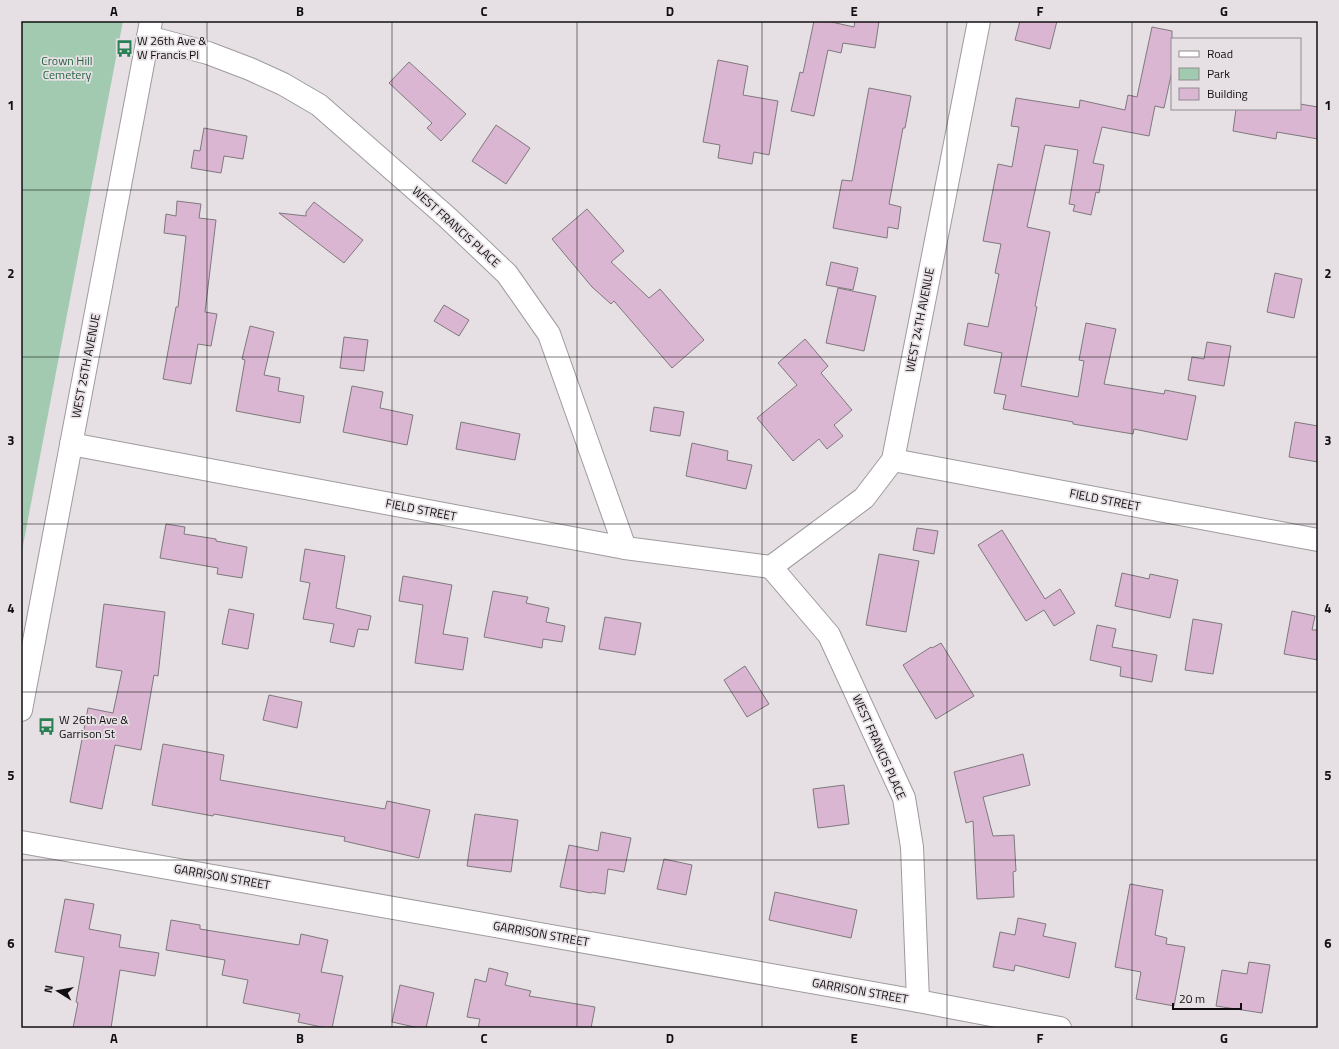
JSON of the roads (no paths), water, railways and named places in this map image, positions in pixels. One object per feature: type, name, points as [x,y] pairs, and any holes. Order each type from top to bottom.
[{"type":"street","name":"WEST 24TH AVENUE","points":[[772,567],[864,498],[893,460],[979,21]]},
{"type":"street","name":"WEST 26TH AVENUE","points":[[21,710],[150,29]]},
{"type":"street","name":"WEST FRANCIS PLACE","points":[[150,29],[250,69],[283,84],[319,105],[448,218],[507,274],[550,334],[625,548]]},
{"type":"street","name":"FIELD STREET","points":[[71,444],[625,548],[772,567]]},
{"type":"street","name":"FIELD STREET","points":[[893,460],[1318,540]]},
{"type":"street","name":"WEST FRANCIS PLACE","points":[[772,567],[829,635],[904,798],[912,847],[918,1001]]},
{"type":"street","name":"GARRISON STREET","points":[[21,842],[918,1001],[1060,1028]]},
{"type":"place","name":"W 26th Ave & W Francis Pl","points":[[124,48]]},
{"type":"place","name":"W 26th Ave & Garrison St","points":[[46,727]]},
{"type":"park label","name":"Crown Hill Cemetery","points":[[67,68]]}]
